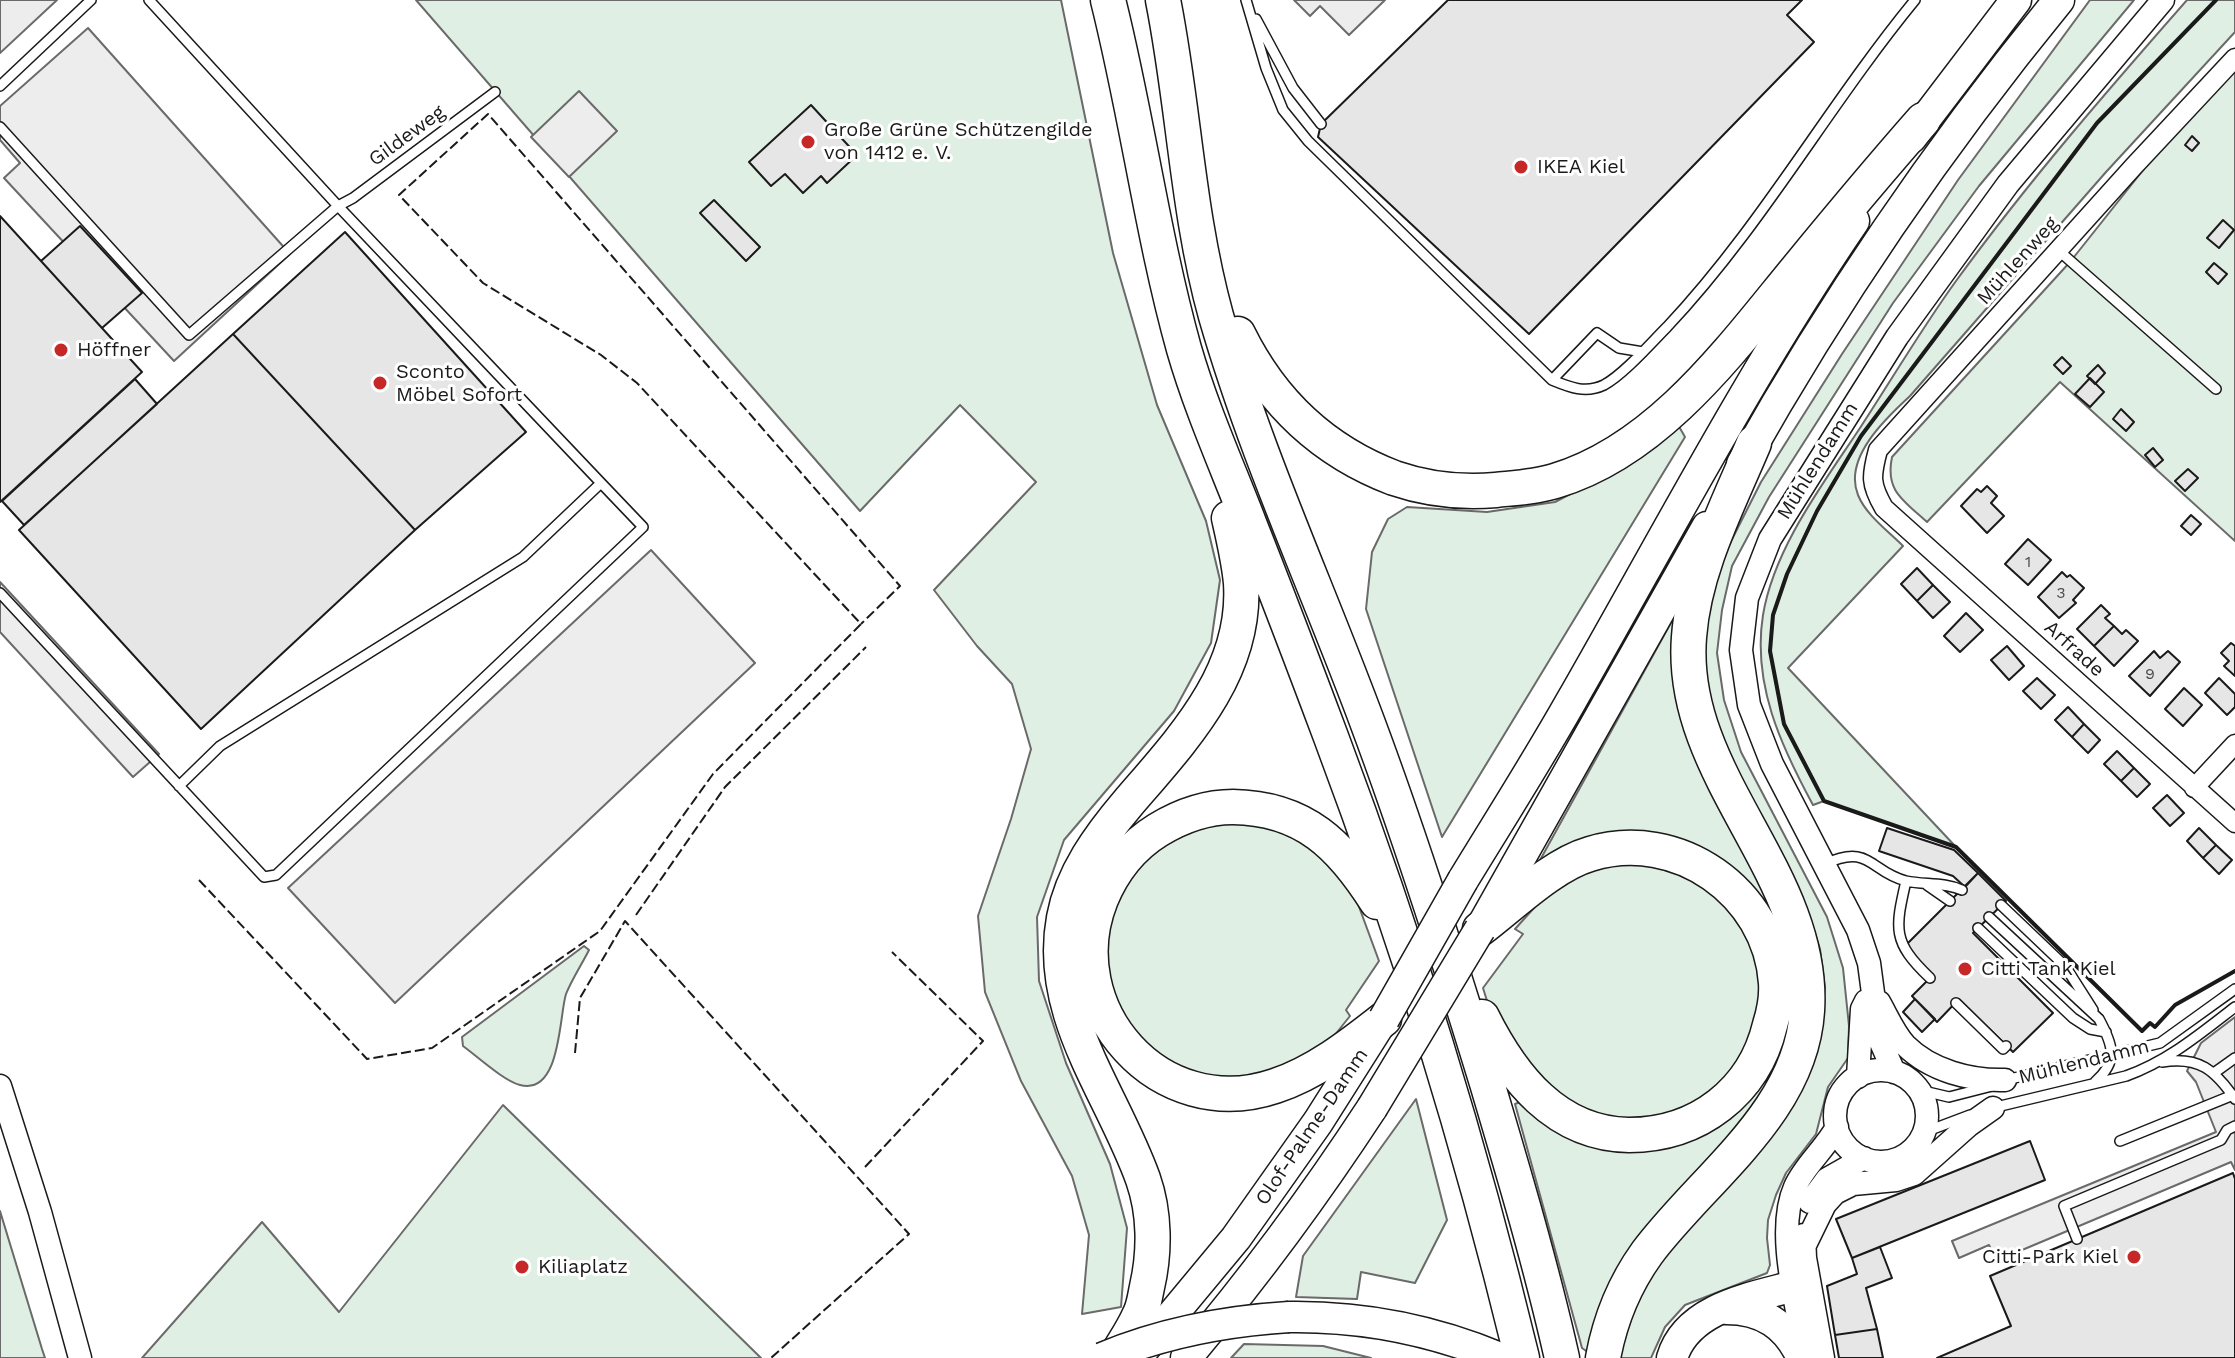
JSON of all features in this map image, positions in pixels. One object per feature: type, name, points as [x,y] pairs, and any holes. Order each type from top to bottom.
[{"type":"highway","points":[[1108,0],[1134,110],[1158,242],[1184,350],[1332,741],[1405,946],[1468,1152],[1522,1358]]},
{"type":"highway","points":[[1163,0],[1201,261],[1217,319],[1255,432],[1370,728],[1441,930],[1514,1174],[1562,1358]]},
{"type":"highway","points":[[1201,261],[1252,362],[1269,387],[1314,433],[1347,456],[1405,482],[1454,490],[1517,488],[1552,482],[1608,458],[1668,414],[1741,336],[1923,120],[2016,0]]},
{"type":"highway","name":"Olof-Palme-Damm","points":[[1186,1358],[1250,1283],[1372,1108],[1480,929],[1754,443],[1820,334],[1908,201],[1979,102],[2059,0]]},
{"type":"highway","points":[[1405,946],[1360,874],[1340,850],[1297,819],[1273,811],[1224,807],[1177,819],[1136,845],[1107,885],[1096,913],[1089,962],[1101,1009],[1113,1031],[1134,1055],[1160,1075],[1196,1090],[1217,1093],[1257,1091],[1277,1086],[1355,1052],[1384,1019],[1463,880],[1570,703],[1743,396],[1833,253],[1923,120]]},
{"type":"highway","points":[[1115,1358],[1141,1314],[1153,1262],[1151,1218],[1143,1180],[1081,1044],[1061,977],[1060,950],[1064,916],[1074,883],[1104,830],[1192,726],[1232,656],[1241,611],[1239,560],[1205,412]]},
{"type":"highway","points":[[1603,1358],[1608,1333],[1631,1278],[1666,1229],[1766,1115],[1795,1062],[1803,1038],[1808,985],[1797,931],[1778,883],[1707,747],[1697,718],[1689,676],[1689,637],[1703,571],[1754,443]]},
{"type":"highway","points":[[1441,930],[1470,994],[1509,1066],[1555,1113],[1578,1125],[1617,1135],[1640,1135],[1683,1126],[1724,1103],[1741,1087],[1761,1056],[1774,1010],[1776,985],[1763,930],[1726,883],[1688,858],[1665,851],[1637,848],[1588,854],[1563,866],[1480,929]]},
{"type":"highway","name":"Olof-Palme-Damm","points":[[1137,1358],[1236,1238],[1355,1052]]},
{"type":"highway","points":[[1672,1358],[1680,1339],[1707,1315],[1742,1300],[1802,1282]]},
{"type":"highway","points":[[1720,1310],[1744,1310],[1765,1315],[1789,1334],[1804,1358]]},
{"type":"highway","points":[[1102,1358],[1156,1338],[1202,1327],[1289,1317],[1318,1317],[1429,1333],[1500,1358]]},
{"type":"street","name":"Mühlendamm","points":[[1919,1090],[1908,1079],[1894,1072],[1879,1038],[1863,941],[1772,764],[1749,705],[1741,650],[1747,598],[1770,539],[1837,429],[1950,261],[2008,184],[2163,0]]},
{"type":"street","name":"Mühlenweg","points":[[1884,508],[1872,488],[1872,471],[1878,450],[2235,58]]},
{"type":"street","name":"Arfrade","points":[[1884,508],[2235,823]]},
{"type":"street","points":[[2194,788],[2235,744]]},
{"type":"street","name":"Mühlendamm","points":[[1823,1358],[1787,1230],[1792,1196],[1800,1177],[1822,1152],[1837,1127],[1838,1102],[1846,1088],[1858,1077],[1862,1009],[1873,990]]},
{"type":"street","points":[[1873,990],[1899,1037],[1917,1055],[1963,1076],[2005,1080]]},
{"type":"street","points":[[1858,1077],[1876,1071],[1894,1072]]},
{"type":"street","points":[[0,1086],[37,1199],[80,1358]]},
{"type":"street","points":[[1919,1090],[1927,1114],[1925,1132]]},
{"type":"street","points":[[1804,1247],[1825,1204],[1835,1193],[1853,1184],[1896,1180],[1914,1174],[1955,1136],[1993,1108]]},
{"type":"street","points":[[1837,1127],[1846,1146],[1864,1158]]},
{"type":"street","name":"Mühlendamm","points":[[1804,1358],[1804,1247],[1807,1215],[1814,1194],[1827,1179],[1864,1158],[1882,1162],[1900,1158],[1915,1147],[1925,1132]]},
{"type":"lane","points":[[0,86],[91,0]]},
{"type":"lane","points":[[0,593],[264,877],[276,875],[643,527],[338,206],[149,0]]},
{"type":"lane","points":[[1247,1],[1266,68],[1283,110],[1299,131],[1552,380],[1578,391],[1603,385],[1643,352],[1697,295],[1746,235],[1882,40],[1915,0]]},
{"type":"lane","points":[[1247,1],[1293,88],[1321,124]]},
{"type":"lane","name":"Gildeweg","points":[[0,127],[189,335],[338,206],[495,92]]},
{"type":"lane","points":[[2058,250],[2216,389]]},
{"type":"lane","points":[[1552,380],[1597,333],[1619,348],[1643,352]]},
{"type":"lane","points":[[179,786],[220,746],[523,557],[601,483]]},
{"type":"lane","points":[[1825,864],[1845,856],[1857,856],[1906,881],[1962,890]]},
{"type":"lane","points":[[1906,881],[1899,914],[1899,934],[1903,950],[1926,973]]},
{"type":"lane","points":[[1924,883],[1950,901]]},
{"type":"lane","points":[[2001,905],[2065,966],[2106,1032],[2112,1056],[2109,1066],[2092,1084]]},
{"type":"lane","points":[[1989,917],[2099,1019]]},
{"type":"lane","points":[[1981,933],[2049,1002],[2090,1029],[2106,1032]]},
{"type":"lane","name":"Mühlendamm","points":[[1919,1090],[1937,1097],[1956,1097],[2005,1080],[2160,1043],[2235,989]]},
{"type":"lane","points":[[1962,1007],[2003,1049],[2006,1046]]},
{"type":"lane","name":"Mühlendamm","points":[[1925,1132],[1993,1108],[2126,1076],[2159,1063],[2235,1007]]},
{"type":"lane","points":[[2214,1073],[2235,1058]]},
{"type":"lane","points":[[2120,1141],[2234,1098],[2214,1073],[2188,1060],[2159,1063]]},
{"type":"lane","points":[[2077,1239],[2064,1206],[2221,1140],[2227,1130],[2235,1126]]},
{"type":"green space","points":[[416,0],[1061,0],[1113,253],[1157,405],[1206,521],[1220,580],[1211,643],[1174,711],[1064,840],[1037,917],[1039,981],[1066,1063],[1110,1164],[1127,1228],[1121,1307],[1082,1314],[1089,1235],[1072,1176],[1021,1081],[985,992],[978,916],[1031,749],[1012,684],[977,646],[934,590],[1036,482],[960,405],[860,511]]},
{"type":"green space","points":[[2090,0],[2134,0],[1979,186],[1893,303],[1769,497],[1732,566],[1717,653],[1724,700],[1741,752],[1827,917],[1843,968],[1849,1026],[1848,1058],[1828,1087],[1816,1134],[1786,1173],[1776,1195],[1768,1220],[1770,1265],[1767,1273],[1685,1305],[1665,1327],[1651,1358],[1618,1358],[1639,1296],[1655,1263],[1820,1022],[1825,988],[1820,949],[1811,921],[1789,872],[1714,733],[1701,638],[1716,571],[1761,482],[1842,354],[1958,180]]},
{"type":"green space","points":[[2187,0],[2235,0],[2235,32],[2106,172],[1869,440],[1856,467],[1858,495],[1872,516],[1903,546],[1788,668],[1956,847],[1824,801],[1813,805],[1780,737],[1762,666],[1763,615],[1769,590],[1789,541],[1931,317],[1983,244]]},
{"type":"green space","points":[[2235,66],[2235,541],[2060,382],[1927,522],[1894,487],[1892,457],[2070,262],[2167,140]]},
{"type":"green space","points":[[1677,423],[1685,437],[1442,837],[1366,609],[1372,552],[1388,519],[1407,507],[1487,512],[1555,502],[1599,479]]},
{"type":"green space","points":[[1678,610],[1679,629],[1794,953],[1785,1063],[1589,1353],[1582,1348],[1515,1104],[1525,1100],[1688,1133],[1784,992],[1701,855],[1534,871]]},
{"type":"green space","points":[[1236,818],[1290,832],[1333,865],[1358,904],[1379,961],[1346,1010],[1350,1016],[1334,1036],[1292,1070],[1222,1085],[1151,1055],[1105,988],[1109,900],[1158,839]]},
{"type":"green space","points":[[1617,859],[1685,869],[1740,912],[1766,989],[1745,1064],[1695,1112],[1620,1126],[1541,1091],[1488,1004],[1483,988],[1523,934],[1515,929],[1552,888]]},
{"type":"green space","points":[[584,946],[589,950],[566,994],[556,1052],[544,1079],[533,1085],[514,1083],[463,1046],[462,1037]]},
{"type":"green space","points":[[1416,1099],[1447,1220],[1415,1283],[1361,1272],[1357,1299],[1296,1297],[1303,1256]]},
{"type":"green space","name":"Kiliaplatz","points":[[503,1105],[761,1358],[142,1358],[262,1222],[339,1312]]},
{"type":"green space","points":[[0,1211],[42,1349],[45,1358],[0,1358]]},
{"type":"green space","points":[[1244,1344],[1323,1346],[1371,1358],[1231,1358]]},
{"type":"shaded area","points":[[0,0],[57,0],[0,53]]},
{"type":"shaded area","points":[[1294,0],[1385,0],[1349,35],[1320,6],[1310,16]]},
{"type":"shaded area","points":[[88,28],[290,254],[174,361],[4,178],[20,163],[0,140],[0,106]]},
{"type":"shaded area","points":[[579,91],[617,131],[569,177],[531,137]]},
{"type":"shaded area","points":[[651,550],[755,663],[395,1003],[288,888]]},
{"type":"shaded area","points":[[0,582],[159,754],[133,777],[0,632]]},
{"type":"shaded area","points":[[2235,1017],[2235,1170],[2231,1162],[1996,1261],[1989,1245],[1959,1258],[1952,1241],[2216,1132],[2196,1082],[2187,1071],[2201,1043]]},
{"type":"building","name":"IKEA Kiel","points":[[1448,0],[1802,0],[1787,15],[1814,42],[1529,334],[1318,137],[1321,124]]},
{"type":"building","name":"Große Grüne Schützengilde von 1412 e. V.","points":[[811,105],[857,155],[827,183],[821,176],[803,193],[785,174],[771,186],[749,162]]},
{"type":"building","points":[[2192,136],[2199,143],[2192,151],[2185,145]]},
{"type":"building","points":[[714,200],[760,247],[746,261],[700,213]]},
{"type":"building","name":"Höffner","points":[[0,216],[142,372],[0,502]]},
{"type":"building","points":[[2223,220],[2234,230],[2219,248],[2207,238]]},
{"type":"building","points":[[80,226],[142,293],[102,328],[41,261]]},
{"type":"building","name":"Sconto Möbel Sofort","points":[[345,232],[526,432],[415,530],[233,334]]},
{"type":"building","points":[[2214,263],[2227,274],[2218,284],[2206,272]]},
{"type":"building","points":[[233,334],[415,530],[201,729],[19,530]]},
{"type":"building","points":[[2062,357],[2071,366],[2063,374],[2054,365]]},
{"type":"building","points":[[2098,365],[2105,373],[2095,384],[2087,376]]},
{"type":"building","points":[[2090,378],[2104,392],[2090,407],[2075,394]]},
{"type":"building","points":[[135,379],[157,404],[24,525],[2,501]]},
{"type":"building","points":[[2121,409],[2134,422],[2126,431],[2113,419]]},
{"type":"building","points":[[2153,448],[2163,460],[2155,467],[2145,455]]},
{"type":"building","points":[[2188,469],[2198,478],[2185,491],[2175,481]]},
{"type":"building","points":[[1987,486],[1997,496],[1991,503],[2004,516],[1987,533],[1961,506],[1977,489],[1981,492]]},
{"type":"building","points":[[2191,515],[2201,524],[2191,535],[2181,526]]},
{"type":"building","points":[[2028,539],[2051,560],[2028,585],[2005,564]]},
{"type":"building","points":[[1917,568],[1933,585],[1917,601],[1901,584]]},
{"type":"building","points":[[2062,572],[2084,588],[2073,600],[2076,603],[2059,618],[2038,597]]},
{"type":"building","points":[[1933,585],[1950,602],[1933,618],[1917,601]]},
{"type":"building","points":[[2101,605],[2110,614],[2105,618],[2114,626],[2094,646],[2077,629]]},
{"type":"building","points":[[1966,613],[1983,630],[1960,652],[1944,636]]},
{"type":"building","points":[[2114,626],[2122,634],[2126,630],[2138,641],[2114,666],[2094,646]]},
{"type":"building","points":[[2231,643],[2235,646],[2235,676],[2224,666],[2229,661],[2221,653]]},
{"type":"building","points":[[2007,646],[2024,666],[2009,680],[1991,660]]},
{"type":"building","points":[[2154,651],[2160,658],[2168,651],[2180,662],[2150,696],[2129,676]]},
{"type":"building","points":[[2037,678],[2055,695],[2041,709],[2023,691]]},
{"type":"building","points":[[2219,678],[2235,694],[2235,707],[2227,715],[2205,693]]},
{"type":"building","points":[[2184,688],[2202,705],[2183,726],[2165,709]]},
{"type":"building","points":[[2068,707],[2084,724],[2072,737],[2055,720]]},
{"type":"building","points":[[2084,724],[2100,740],[2088,753],[2072,737]]},
{"type":"building","points":[[2117,751],[2134,768],[2121,781],[2104,764]]},
{"type":"building","points":[[2134,768],[2150,784],[2137,797],[2121,781]]},
{"type":"building","points":[[2167,795],[2184,813],[2170,826],[2153,808]]},
{"type":"building","points":[[1887,828],[1954,850],[1978,873],[1965,887],[1953,876],[1879,851]]},
{"type":"building","points":[[2199,828],[2216,845],[2203,858],[2187,841]]},
{"type":"building","points":[[2216,845],[2232,860],[2219,874],[2203,858]]},
{"type":"building","points":[[1978,873],[2006,901],[1973,933],[2053,1013],[2013,1052],[1959,999],[1937,1022],[1912,996],[1933,975],[1904,947]]},
{"type":"building","points":[[1915,999],[1935,1019],[1922,1032],[1903,1012]]},
{"type":"building","points":[[2030,1141],[2045,1180],[1852,1258],[1836,1219]]},
{"type":"building","name":"Citti-Park Kiel","points":[[2233,1173],[2235,1358],[1937,1358],[2011,1326],[1990,1276]]},
{"type":"building","points":[[1880,1247],[1892,1278],[1866,1288],[1877,1329],[1835,1335],[1827,1286],[1857,1274],[1852,1258]]},
{"type":"building","points":[[1877,1329],[1883,1358],[1839,1358],[1835,1335]]},
{"type":"fence","points":[[199,880],[367,1059],[432,1048],[600,931],[713,774],[861,624],[637,383],[601,355],[483,283],[399,195],[488,114],[900,586],[861,624]]},
{"type":"fence","points":[[636,915],[725,787],[866,647]]},
{"type":"fence","points":[[575,1053],[580,998],[625,921],[909,1234],[771,1358]]},
{"type":"fence","points":[[865,1167],[983,1041],[892,952]]},
{"type":"wall","points":[[2216,0],[2097,123],[1861,436],[1817,511],[1787,574],[1773,615],[1770,651],[1784,724],[1824,801],[1956,847],[2142,1031],[2150,1023],[2155,1027],[2175,1005],[2235,971]]},
{"type":"place","name":"Große Grüne Schützengilde von 1412 e. V.","points":[[808,142]]},
{"type":"place","name":"IKEA Kiel","points":[[1521,167]]},
{"type":"place","name":"Höffner","points":[[61,350]]},
{"type":"place","name":"Sconto Möbel Sofort","points":[[380,383]]},
{"type":"place","name":"Citti Tank Kiel","points":[[1965,969]]},
{"type":"place","name":"Citti-Park Kiel","points":[[2134,1257]]},
{"type":"place","name":"Kiliaplatz","points":[[522,1267]]}]
